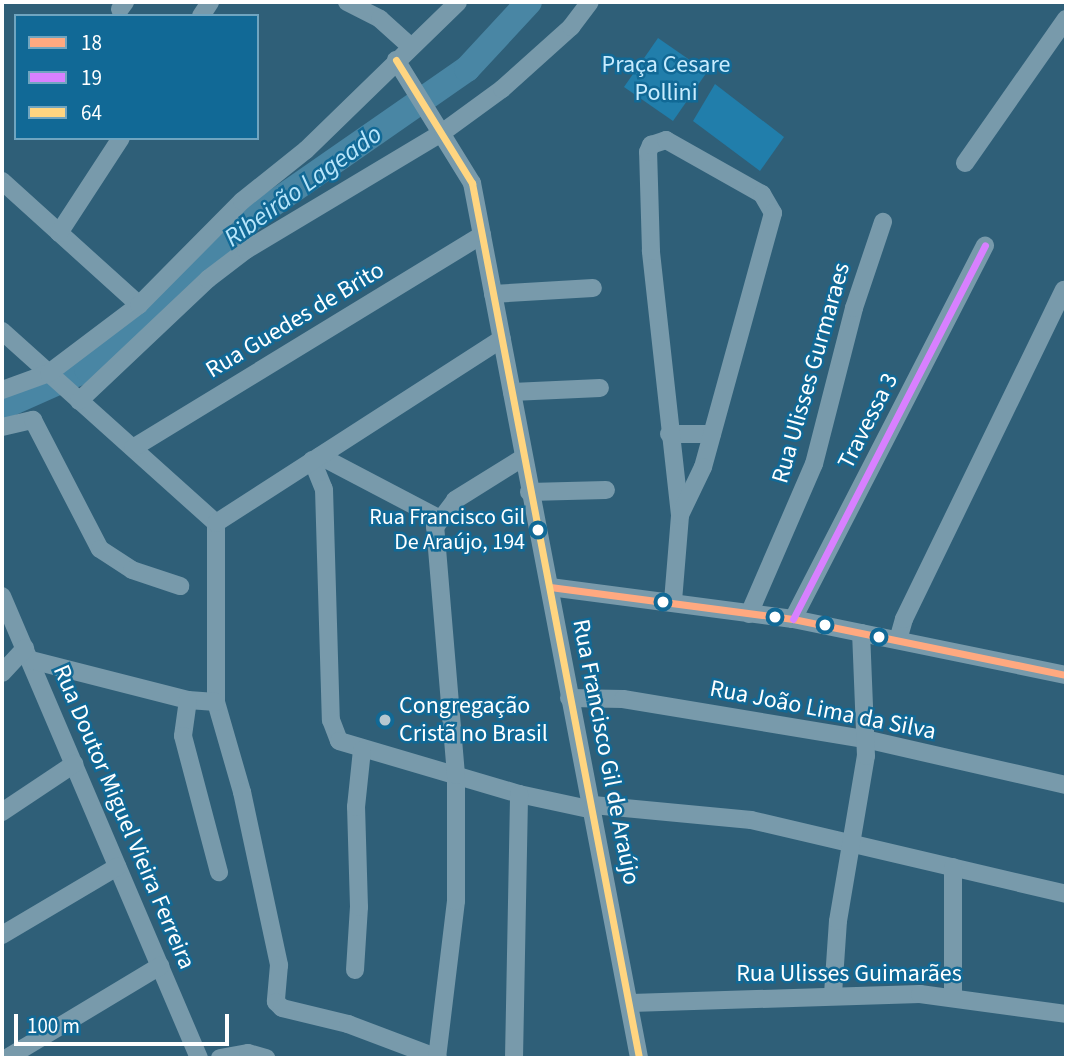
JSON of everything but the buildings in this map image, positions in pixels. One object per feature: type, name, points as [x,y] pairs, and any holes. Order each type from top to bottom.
[{"type":"street","points":[[347,2],[380,19],[411,46]]},
{"type":"street","points":[[2,390],[53,377],[139,305],[243,201],[306,150],[458,2]]},
{"type":"street","points":[[77,398],[227,264],[443,132],[502,89],[571,27],[590,2]]},
{"type":"street","points":[[965,163],[1066,19]]},
{"type":"street","name":"Rua Francisco Gil de Araújo","points":[[396,60],[443,132],[472,183],[529,492],[631,1003],[639,1058]]},
{"type":"street","points":[[59,233],[120,140]]},
{"type":"street","points":[[673,601],[680,515],[651,251],[648,152],[651,145],[666,140],[762,194],[773,213],[712,434],[680,515]]},
{"type":"street","points":[[2,181],[139,305]]},
{"type":"street","name":"Rua Ulisses Gurmaraes","points":[[749,614],[814,464],[854,308],[883,222]]},
{"type":"street","name":"Rua Guedes de Brito","points":[[134,448],[482,235]]},
{"type":"street","name":"Travessa 3","points":[[793,619],[985,245]]},
{"type":"street","points":[[493,294],[593,288]]},
{"type":"street","points":[[898,640],[904,620],[1064,290]]},
{"type":"street","points":[[2,331],[216,523],[217,707],[242,792],[279,965],[276,1002],[282,1008],[348,1024],[437,1058],[457,901],[456,775],[434,538],[438,518],[487,477],[524,457]]},
{"type":"street","points":[[216,523],[502,339]]},
{"type":"street","points":[[512,392],[600,388]]},
{"type":"street","points":[[2,427],[27,419],[38,425],[58,475],[100,549],[132,570],[180,586]]},
{"type":"street","points":[[669,434],[712,434]]},
{"type":"street","points":[[316,458],[438,518]]},
{"type":"street","points":[[316,458],[325,500],[331,720],[339,741],[362,750],[519,794],[593,808],[751,820],[1066,894]]},
{"type":"street","points":[[529,492],[606,490]]},
{"type":"street","points":[[550,587],[673,601],[793,619],[1066,675]]},
{"type":"street","name":"Rua Doutor Miguel Vieira Ferreira","points":[[2,596],[199,1058]]},
{"type":"street","points":[[834,994],[865,739],[862,633]]},
{"type":"street","points":[[2,673],[28,654],[217,707]]},
{"type":"street","name":"Rua João Lima da Silva","points":[[569,698],[623,699],[865,739],[1066,785]]},
{"type":"street","points":[[188,700],[183,736],[219,873]]},
{"type":"street","points":[[355,970],[359,907],[356,807],[362,750]]},
{"type":"street","points":[[2,812],[74,764]]},
{"type":"street","points":[[514,1058],[519,794]]},
{"type":"street","points":[[2,934],[117,867]]},
{"type":"street","points":[[953,867],[953,996]]},
{"type":"street","points":[[7,1058],[160,966]]},
{"type":"street","name":"Rua Ulisses Guimarães","points":[[631,1003],[834,994],[953,996],[1066,1014]]},
{"type":"street","points":[[220,1058],[248,1053],[267,1058]]},
{"type":"green space","name":"Praça Cesare Pollini","points":[[658,38],[707,72],[673,121],[624,87]]},
{"type":"green space","points":[[715,84],[784,137],[760,171],[693,121]]},
{"type":"waterway","name":"Ribeirão Lageado","points":[[2,407],[87,369],[251,219],[467,69],[529,2]]},
{"type":"transit line","name":"64","points":[[396,60],[472,183],[639,1058]]},
{"type":"transit line","name":"19","points":[[793,619],[985,245]]},
{"type":"transit line","name":"18","points":[[550,587],[793,619],[1066,675]]},
{"type":"place","name":"Rua Francisco Gil De Araújo, 194","points":[[538,530]]},
{"type":"place","name":"Congregação Cristã no Brasil","points":[[385,720]]}]
